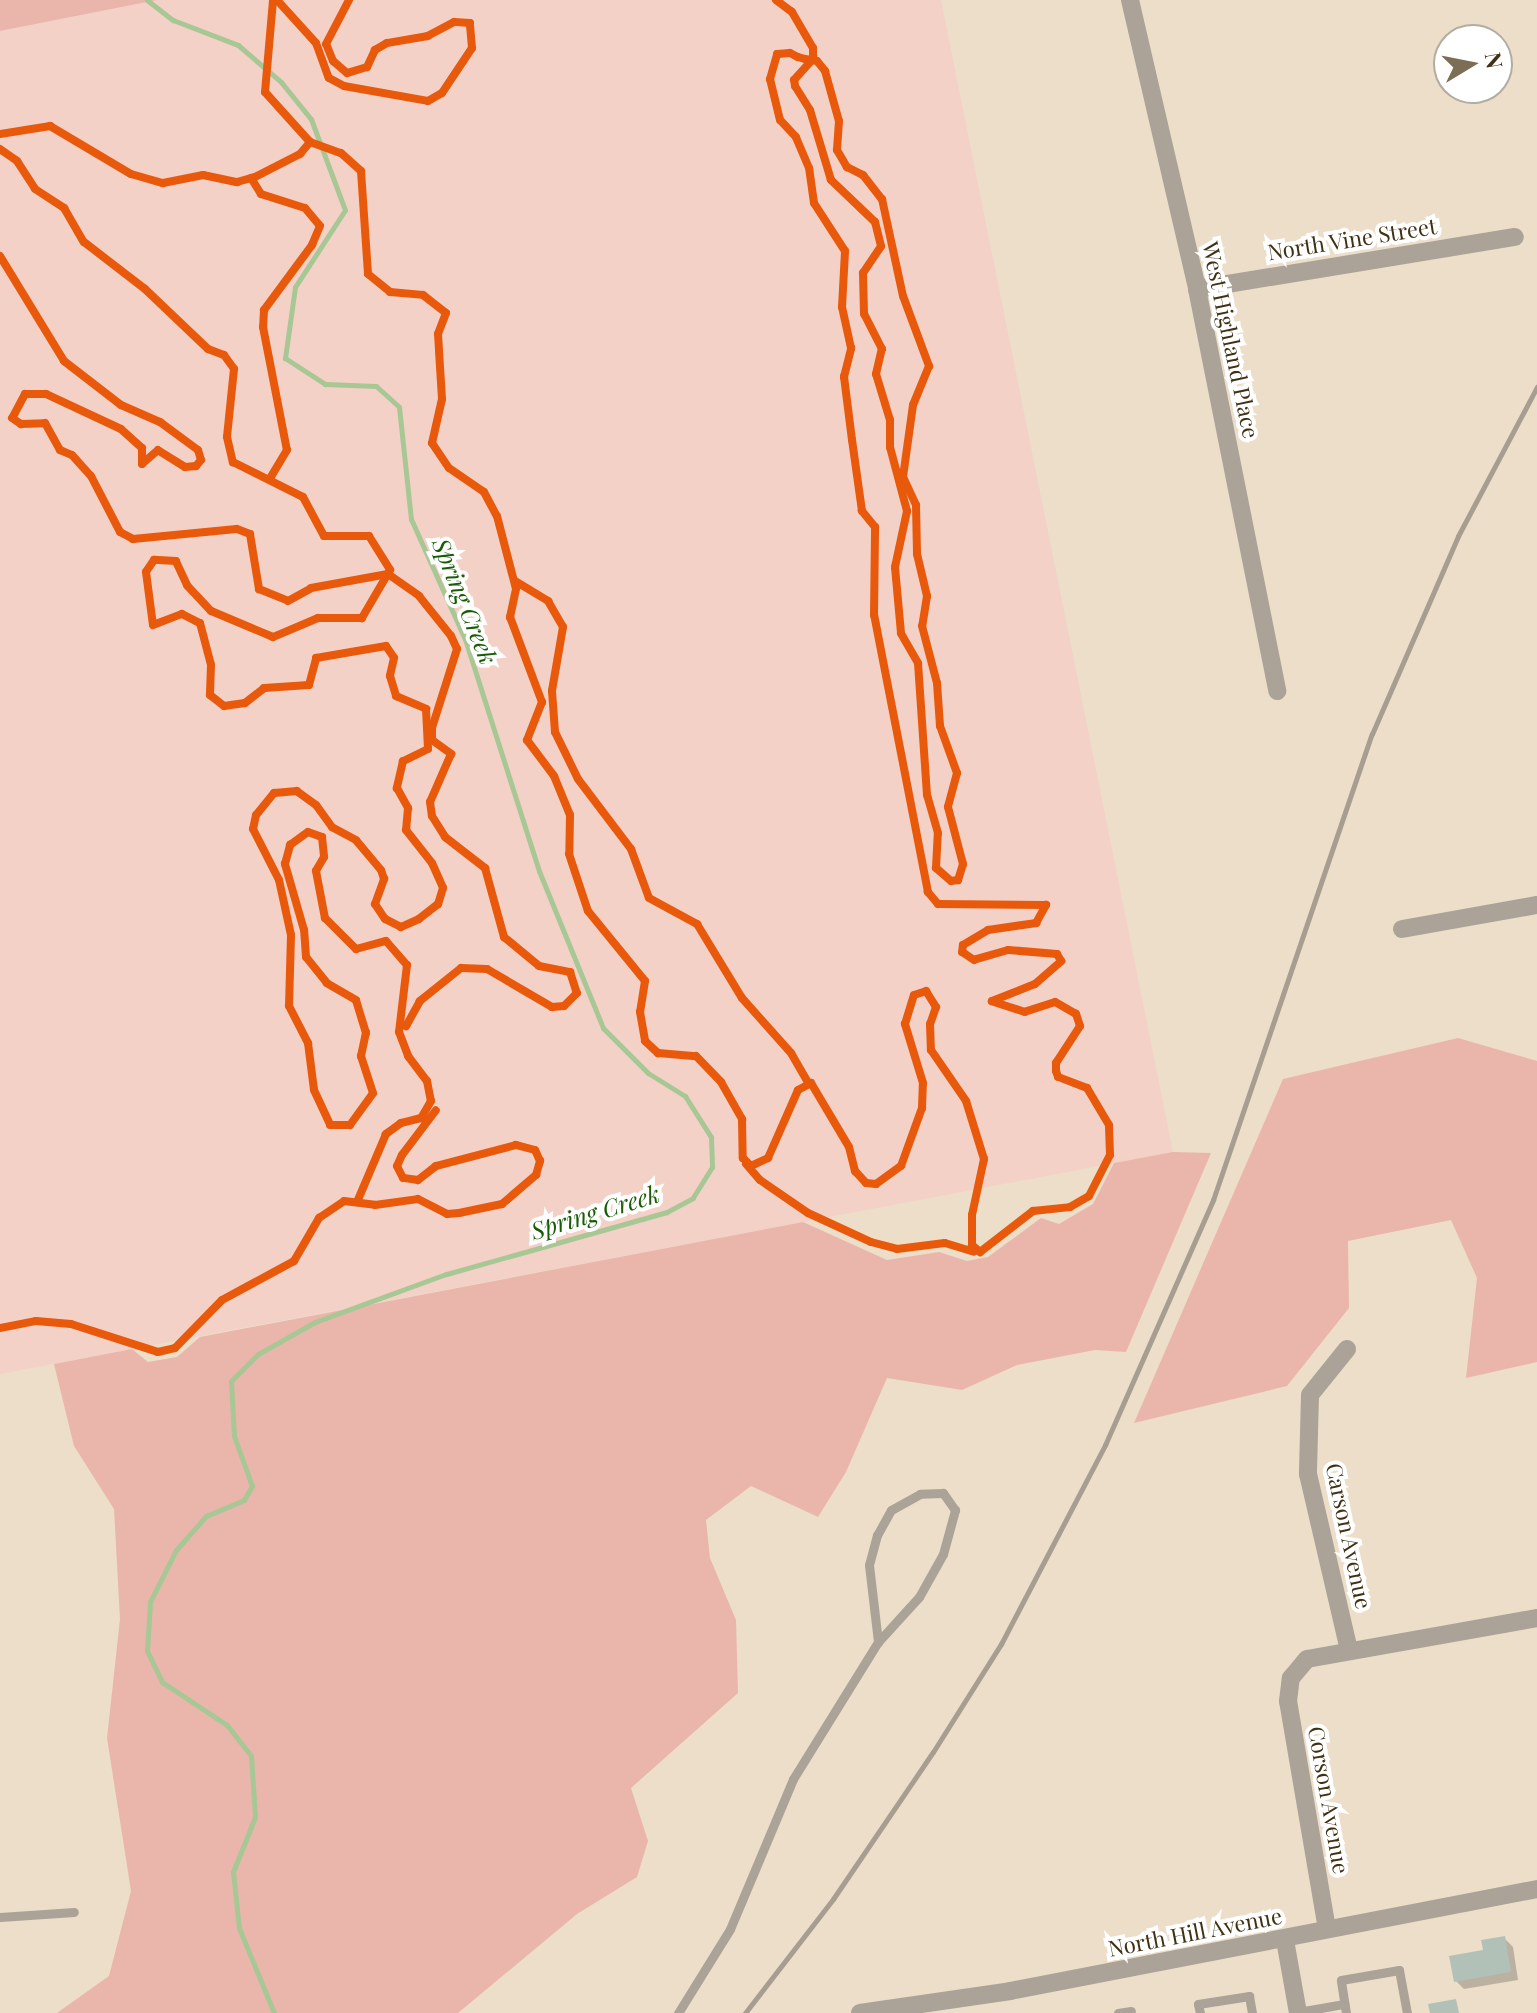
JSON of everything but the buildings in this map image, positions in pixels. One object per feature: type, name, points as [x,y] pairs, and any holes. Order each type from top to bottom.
[{"type":"street","name":"West Highland Place","points":[[1130,0],[1197,289],[1277,691]]},
{"type":"street","name":"North Vine Street","points":[[1197,289],[1515,237]]},
{"type":"street","points":[[1402,929],[1537,905]]},
{"type":"street","name":"Carson Avenue","points":[[1347,1349],[1310,1395],[1308,1474],[1349,1650]]},
{"type":"street","points":[[1349,1650],[1537,1618]]},
{"type":"street","name":"Corson Avenue","points":[[1327,1929],[1288,1701],[1291,1678],[1307,1659],[1349,1650]]},
{"type":"street","name":"North Hill Avenue","points":[[860,2013],[1285,1940],[1327,1929],[1537,1889]]},
{"type":"street","points":[[1285,1940],[1298,2012]]},
{"type":"lane","points":[[678,2013],[730,1929],[793,1779],[878,1642],[919,1597],[943,1554],[955,1510],[943,1493],[920,1494],[891,1510],[877,1535],[869,1565],[878,1642]]},
{"type":"lane","points":[[0,1917],[74,1912]]},
{"type":"lane","points":[[1298,2012],[1345,2009],[1341,1980],[1399,1970],[1407,2013]]},
{"type":"lane","points":[[1200,2013],[1198,2004],[1249,1996],[1252,2013]]},
{"type":"lane","points":[[1118,2013],[1131,2011]]},
{"type":"shaded area","points":[[0,0],[157,0],[0,31]]},
{"type":"shaded area","points":[[157,0],[941,0],[1173,1152],[0,1374],[0,31]]},
{"type":"shaded area","points":[[1458,1038],[1537,1061],[1537,1362],[1466,1378],[1477,1278],[1451,1220],[1348,1241],[1349,1308],[1287,1386],[1134,1423],[1283,1079]]},
{"type":"shaded area","points":[[1173,1152],[1211,1153],[1126,1352],[1095,1350],[1017,1365],[962,1390],[887,1378],[846,1472],[818,1517],[751,1486],[706,1520],[710,1558],[736,1620],[738,1693],[631,1788],[648,1841],[637,1877],[577,1914],[458,2013],[57,2013],[109,1976],[131,1891],[107,1738],[120,1619],[114,1509],[74,1446],[54,1364],[132,1349],[148,1362],[177,1357],[200,1337],[803,1222],[887,1260],[939,1252],[967,1261],[988,1257],[1041,1218],[1059,1224],[1093,1204],[1114,1163]]},
{"type":"waterway","name":"Spring Creek","points":[[147,0],[173,20],[238,45],[281,82],[311,119],[345,210],[295,287],[285,358],[325,384],[376,386],[399,407],[411,519],[465,639],[539,871],[603,1028],[648,1073],[685,1096],[711,1137],[712,1167],[693,1198],[667,1212],[446,1274],[315,1322],[258,1354],[231,1381],[234,1436],[252,1486],[244,1500],[206,1516],[176,1550],[150,1602],[147,1651],[162,1682],[227,1725],[251,1756],[255,1817],[233,1872],[239,1928],[274,2013]]},
{"type":"railway","points":[[745,2013],[833,1899],[933,1752],[1001,1644],[1105,1445],[1213,1200],[1372,734],[1458,536],[1537,387]]},
{"type":"cycle path","points":[[0,134],[50,126],[131,174],[163,183],[203,175],[237,182],[255,177],[300,154],[310,142],[265,92],[273,0]]},
{"type":"cycle path","points":[[277,0],[316,43],[329,78],[344,86],[428,101],[442,93],[472,48],[470,23],[454,22],[428,36],[387,43],[375,50],[367,67],[347,73],[333,61],[326,44],[349,0]]},
{"type":"cycle path","points":[[310,142],[341,153],[361,171],[368,274],[390,292],[423,295],[446,313],[438,334],[442,399],[432,443],[449,468],[484,492],[497,516],[516,589],[510,617],[542,702],[527,740],[554,776],[570,815],[569,854],[588,911],[645,981],[640,1012],[645,1041],[658,1053],[696,1056],[721,1082],[742,1119],[743,1158],[751,1166],[768,1158],[798,1090],[811,1083],[849,1147],[855,1171],[866,1183],[876,1184],[901,1166],[922,1108],[923,1083],[905,1024],[914,995],[926,991],[936,1007],[930,1024],[931,1050],[966,1101],[984,1159],[972,1215],[972,1245],[980,1252],[1033,1211],[1070,1207],[1089,1196],[1110,1155],[1109,1125],[1087,1088],[1058,1077],[1056,1071],[1056,1063],[1080,1026],[1076,1014],[1055,1002],[1025,1012],[992,1001],[1035,984],[1061,961],[1057,954],[1008,950],[974,960],[962,952],[963,945],[988,930],[1036,923],[1046,905],[938,904],[928,892],[874,615],[875,527],[862,511],[844,377],[851,348],[842,307],[845,251],[814,203],[809,168],[796,137],[780,120],[770,79],[777,54],[790,53],[798,57],[805,59],[817,61],[825,71],[839,121],[837,150],[847,167],[863,175],[882,199],[903,296],[929,366],[913,405],[903,477],[916,505],[917,554],[927,596],[922,626],[937,683],[940,726],[957,773],[948,807],[963,864],[958,880],[951,881],[936,868],[938,833],[927,795],[918,663],[901,633],[895,567],[907,511],[890,447],[890,420],[876,374],[882,349],[864,314],[863,273],[881,246],[875,222],[831,180],[810,110],[794,80],[810,62],[813,56],[813,48],[792,12],[776,0]]},
{"type":"cycle path","points":[[0,149],[17,161],[35,189],[64,208],[84,242],[145,289],[208,349],[224,355],[234,369],[227,437],[233,462],[303,497],[324,536],[369,536],[390,570],[362,618],[318,618],[273,637],[211,611],[187,585],[176,561],[154,560],[146,572],[153,625],[182,614],[200,623],[211,665],[210,695],[224,706],[245,703],[264,688],[309,685],[316,658],[386,646],[394,658],[390,676],[396,696],[426,709],[428,749],[403,761],[397,788],[408,808],[406,830],[432,863],[443,888],[438,904],[419,919],[401,927],[385,919],[375,904],[384,879],[381,870],[356,840],[332,827],[316,805],[297,791],[274,793],[256,815],[253,829],[279,880],[291,935],[289,1006],[308,1043],[314,1090],[330,1125],[350,1125],[373,1093],[361,1056],[366,1033],[356,1000],[327,983],[306,957],[304,930],[285,864],[290,845],[308,832],[322,837],[324,857],[316,871],[325,918],[356,949],[386,941],[407,965],[399,1032],[408,1056],[427,1081],[431,1101],[421,1118],[401,1123],[386,1134],[357,1202]]},
{"type":"cycle path","points":[[251,178],[261,194],[305,208],[320,226],[312,245],[264,310],[263,327],[287,450],[271,477]]},
{"type":"cycle path","points":[[0,256],[64,361],[121,405],[160,422],[198,450],[201,460],[196,466],[185,467],[158,450],[142,464],[142,448],[121,429],[46,394],[25,394],[12,418],[21,424],[45,423],[60,450],[72,455],[91,476],[120,532],[133,539],[237,529],[250,534],[259,589],[288,601],[311,588],[388,574],[419,596],[451,636],[457,649],[432,728],[432,740],[451,754],[430,802],[432,816],[445,837],[485,868],[504,937],[539,966],[570,972],[577,993],[564,1006],[552,1007],[487,969],[461,968],[420,1001],[406,1026]]},
{"type":"cycle path","points":[[515,581],[548,601],[563,627],[552,691],[555,732],[578,779],[631,849],[649,898],[697,924],[742,998],[791,1053],[808,1082]]},
{"type":"cycle path","points":[[0,1328],[36,1321],[71,1324],[158,1352],[175,1348],[222,1300],[294,1261],[319,1218],[344,1201],[375,1205],[418,1199],[447,1214],[459,1213],[502,1204],[536,1175],[540,1161],[535,1150],[516,1145],[436,1166],[418,1180],[403,1178],[397,1166],[402,1155],[436,1110]]},
{"type":"cycle path","points":[[746,1164],[760,1180],[808,1213],[871,1242],[897,1249],[945,1243],[974,1252]]}]
